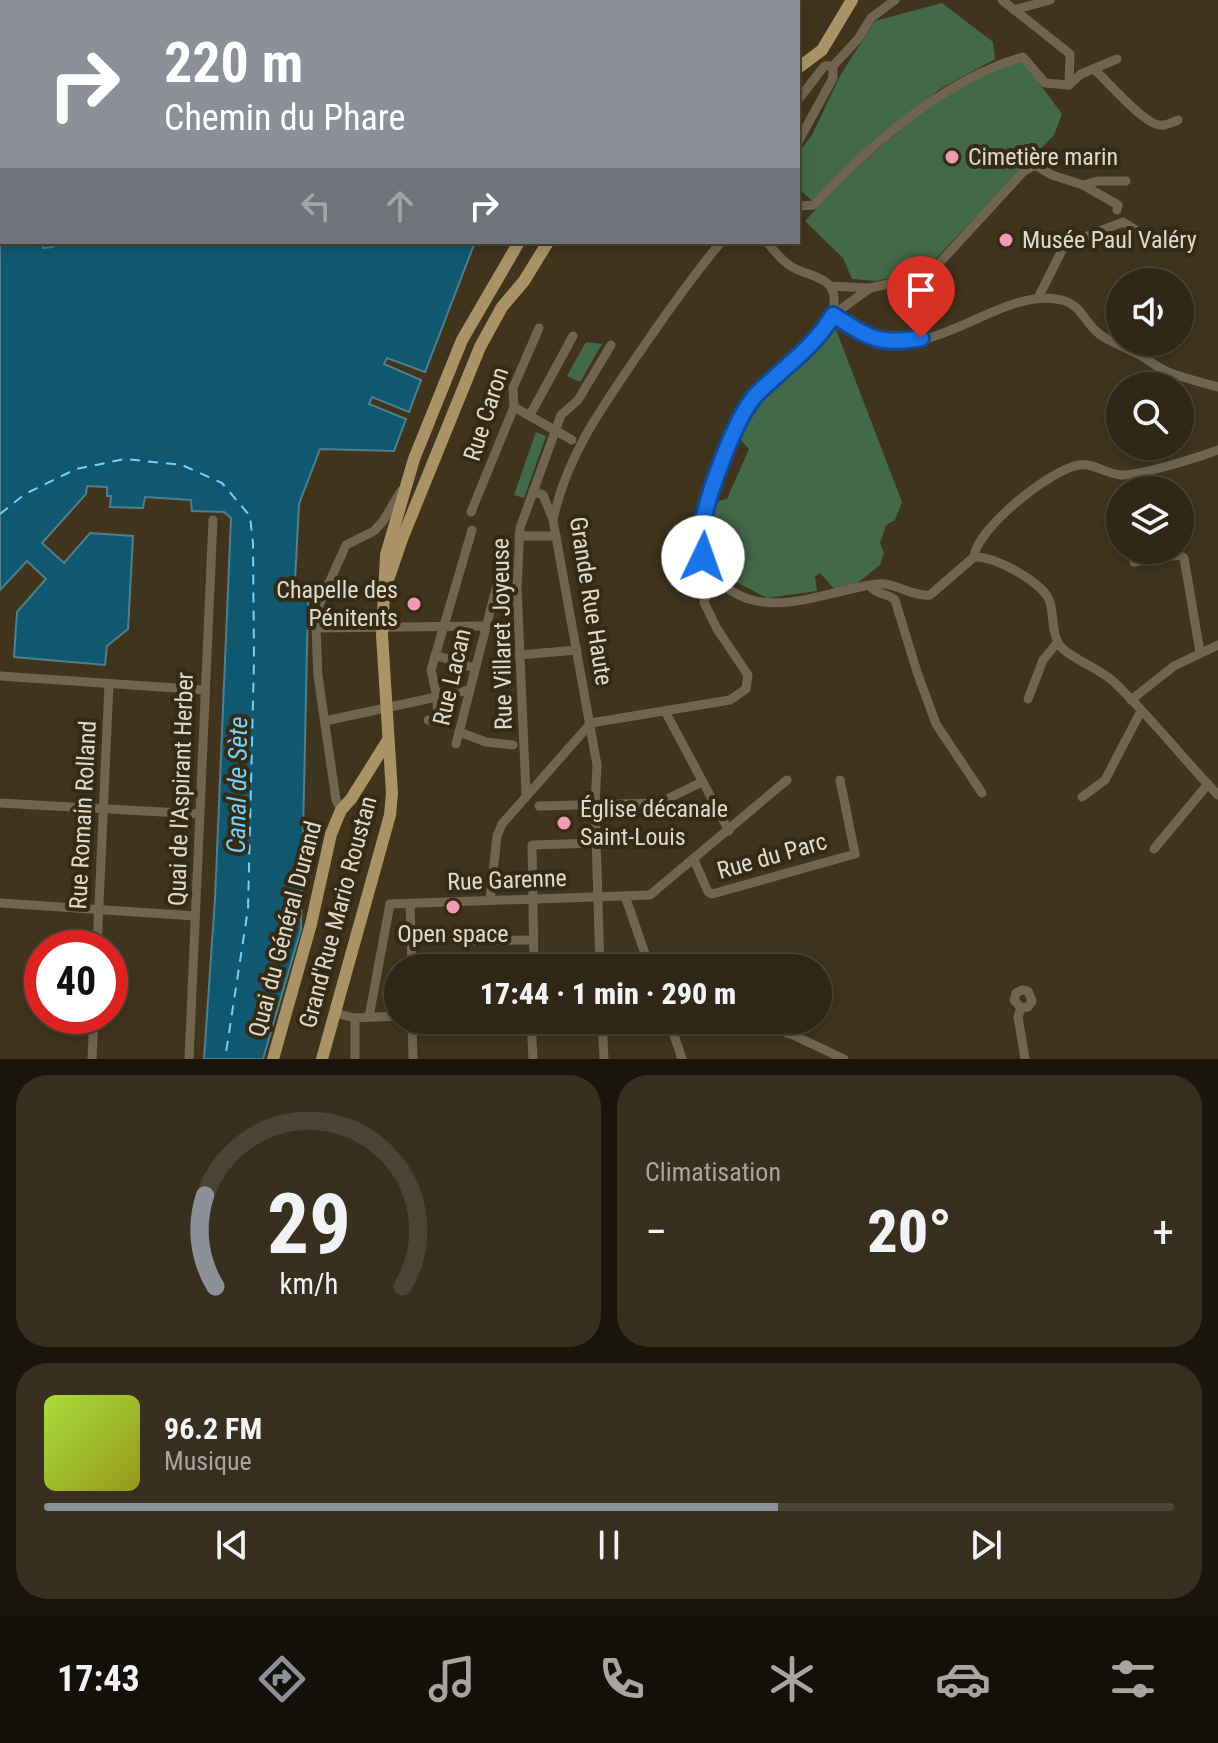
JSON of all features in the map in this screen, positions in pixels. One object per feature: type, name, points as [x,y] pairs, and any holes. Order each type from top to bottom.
[{"type":"main road","points":[[800,66],[822,50],[852,0]]},
{"type":"main road","points":[[340,807],[351,799],[384,756],[388,740],[381,627],[389,562],[407,481],[462,340],[518,244]]},
{"type":"main road","points":[[389,562],[480,347],[502,307],[524,281],[547,244]]},
{"type":"main road","name":"Grand'Rue Mario Roustan","points":[[322,1059],[390,815],[392,793],[384,756]]},
{"type":"main road","name":"Quai du Général Durand","points":[[273,1059],[340,807]]},
{"type":"street","points":[[800,138],[833,78],[833,66],[858,39],[871,18],[895,0]]},
{"type":"street","points":[[1002,0],[1070,54],[1069,85]]},
{"type":"street","points":[[1014,10],[1050,0]]},
{"type":"street","points":[[800,206],[814,205],[842,175],[939,95],[992,66],[1023,57],[1045,83],[1069,85],[1117,59]]},
{"type":"street","points":[[800,97],[825,66],[833,66]]},
{"type":"street","points":[[1094,69],[1146,121],[1163,126],[1178,120]]},
{"type":"street","points":[[830,286],[870,288],[923,276],[932,271],[1024,171],[1035,165],[1052,175],[1083,185],[1120,207]]},
{"type":"street","points":[[1083,185],[1098,181],[1126,181]]},
{"type":"street","points":[[1038,298],[1062,250],[1072,242],[1123,222],[1159,240]]},
{"type":"street","name":"Grande Rue Haute","points":[[600,954],[595,805],[597,765],[553,520],[561,485],[587,430],[650,337],[720,244]]},
{"type":"street","points":[[769,244],[787,264],[820,278],[830,286],[834,296],[833,315]]},
{"type":"street","points":[[870,288],[833,315],[782,373],[753,398],[738,424],[727,447],[700,534],[703,557],[713,574],[738,595],[765,604],[887,585],[930,595],[974,557],[981,556],[998,563],[1043,589],[1050,602],[1057,643],[1111,679],[1218,795]]},
{"type":"street","points":[[833,315],[855,331],[877,340],[902,342],[940,335],[997,310],[1038,298],[1062,300],[1075,305],[1096,332],[1106,338],[1164,370],[1218,387]]},
{"type":"street","name":"Rue Caron","points":[[471,512],[514,407],[513,388],[539,328]]},
{"type":"street","points":[[530,415],[573,336]]},
{"type":"street","name":"Rue Villaret Joyeuse","points":[[526,794],[517,587],[519,536],[561,415],[578,400],[611,345]]},
{"type":"street","points":[[514,407],[572,440]]},
{"type":"street","points":[[974,557],[976,549],[994,524],[1025,494],[1054,474],[1078,465],[1094,465],[1121,475],[1218,450]]},
{"type":"street","points":[[340,807],[336,800],[318,676],[316,628],[319,605],[346,545],[363,539],[383,521],[407,481]]},
{"type":"street","points":[[533,491],[543,495],[553,520]]},
{"type":"street","name":"Quai de l'Aspirant Herber","points":[[189,1059],[213,520]]},
{"type":"street","points":[[428,720],[438,719],[431,670],[472,530]]},
{"type":"street","points":[[519,536],[556,536]]},
{"type":"street","points":[[1185,564],[1200,652]]},
{"type":"street","name":"Rue Lacan","points":[[456,744],[500,573]]},
{"type":"street","points":[[490,900],[498,832],[504,820],[591,723],[730,700],[747,687],[746,671],[717,629],[704,602],[713,574]]},
{"type":"street","points":[[870,586],[875,592],[895,600],[936,724],[982,793]]},
{"type":"street","points":[[316,628],[484,626]]},
{"type":"street","points":[[1028,699],[1043,660],[1057,643]]},
{"type":"street","points":[[1131,700],[1174,666],[1218,645]]},
{"type":"street","points":[[519,655],[577,650]]},
{"type":"street","points":[[435,655],[474,668]]},
{"type":"street","points":[[0,676],[205,690]]},
{"type":"street","name":"Rue Romain Rolland","points":[[98,930],[109,684]]},
{"type":"street","points":[[325,721],[469,690]]},
{"type":"street","points":[[665,711],[729,831]]},
{"type":"street","points":[[1082,797],[1105,780],[1141,711]]},
{"type":"street","points":[[459,732],[486,742],[513,745]]},
{"type":"street","name":"Rue Garenne","points":[[369,1017],[390,904],[650,895],[787,780]]},
{"type":"street","name":"Rue du Parc","points":[[694,860],[708,892],[712,894],[855,854],[840,780]]},
{"type":"street","points":[[539,806],[659,803],[702,782]]},
{"type":"street","points":[[1154,849],[1208,784]]},
{"type":"street","points":[[0,803],[199,814]]},
{"type":"street","points":[[534,954],[532,845],[597,843]]},
{"type":"street","points":[[625,896],[645,954]]},
{"type":"street","points":[[0,903],[195,916]]},
{"type":"street","points":[[410,904],[412,954]]},
{"type":"street","points":[[456,941],[534,940]]},
{"type":"street","points":[[1021,1008],[1018,1017],[1025,1059]]},
{"type":"street","points":[[335,1013],[355,1018],[384,1016]]},
{"type":"street","points":[[355,1018],[355,1059]]},
{"type":"street","points":[[92,1059],[93,1034]]},
{"type":"street","points":[[412,1034],[413,1059]]},
{"type":"street","points":[[532,1034],[533,1059]]},
{"type":"street","points":[[603,1034],[604,1059]]},
{"type":"street","points":[[674,1034],[682,1059]]},
{"type":"street","points":[[790,1034],[844,1059]]},
{"type":"green space","name":"Cimetière marin","points":[[942,3],[993,42],[995,59],[940,89],[839,173],[812,201],[800,190],[800,150],[812,135],[841,74],[875,21]]},
{"type":"green space","name":"Cimetière marin","points":[[1022,60],[1062,114],[1054,135],[925,270],[876,281],[852,279],[843,258],[805,221],[868,158],[938,101],[968,83]]},
{"type":"green space","points":[[835,327],[902,502],[895,520],[886,525],[880,543],[884,553],[880,565],[855,585],[835,590],[820,573],[815,577],[817,591],[767,598],[721,574],[709,563],[706,544],[715,502],[727,499],[749,449],[739,438],[762,402]]},
{"type":"green space","points":[[586,342],[602,344],[580,382],[567,376]]},
{"type":"green space","points":[[536,432],[546,436],[524,498],[514,495]]},
{"type":"water","name":"Canal de Sète","points":[[0,244],[42,244],[43,248],[55,244],[474,244],[425,372],[387,358],[384,364],[421,380],[409,412],[372,397],[369,404],[406,419],[394,451],[320,449],[299,504],[295,581],[308,602],[301,929],[263,1059],[204,1059],[215,899],[231,518],[224,512],[192,511],[191,500],[145,497],[143,508],[110,507],[111,496],[107,496],[107,487],[87,486],[86,494],[42,543],[64,563],[90,533],[133,536],[128,629],[107,646],[105,665],[14,657],[17,612],[46,579],[27,561],[0,590]]},
{"type":"ferry route","points":[[0,514],[25,494],[76,469],[125,459],[182,465],[222,483],[250,516],[254,660],[248,909],[225,1059]]},
{"type":"place","name":"Cimetière marin","points":[[952,157]]},
{"type":"place","name":"Musée Paul Valéry","points":[[1006,240]]},
{"type":"place","name":"Chapelle des Pénitents","points":[[414,604]]},
{"type":"place","name":"Église décanale Saint-Louis","points":[[564,823]]},
{"type":"place","name":"Open space","points":[[453,907]]},
{"type":"route","points":[[703,557],[700,534],[727,447],[738,424],[753,398],[782,373],[833,315],[855,331],[877,340],[902,342],[921,338]]}]
